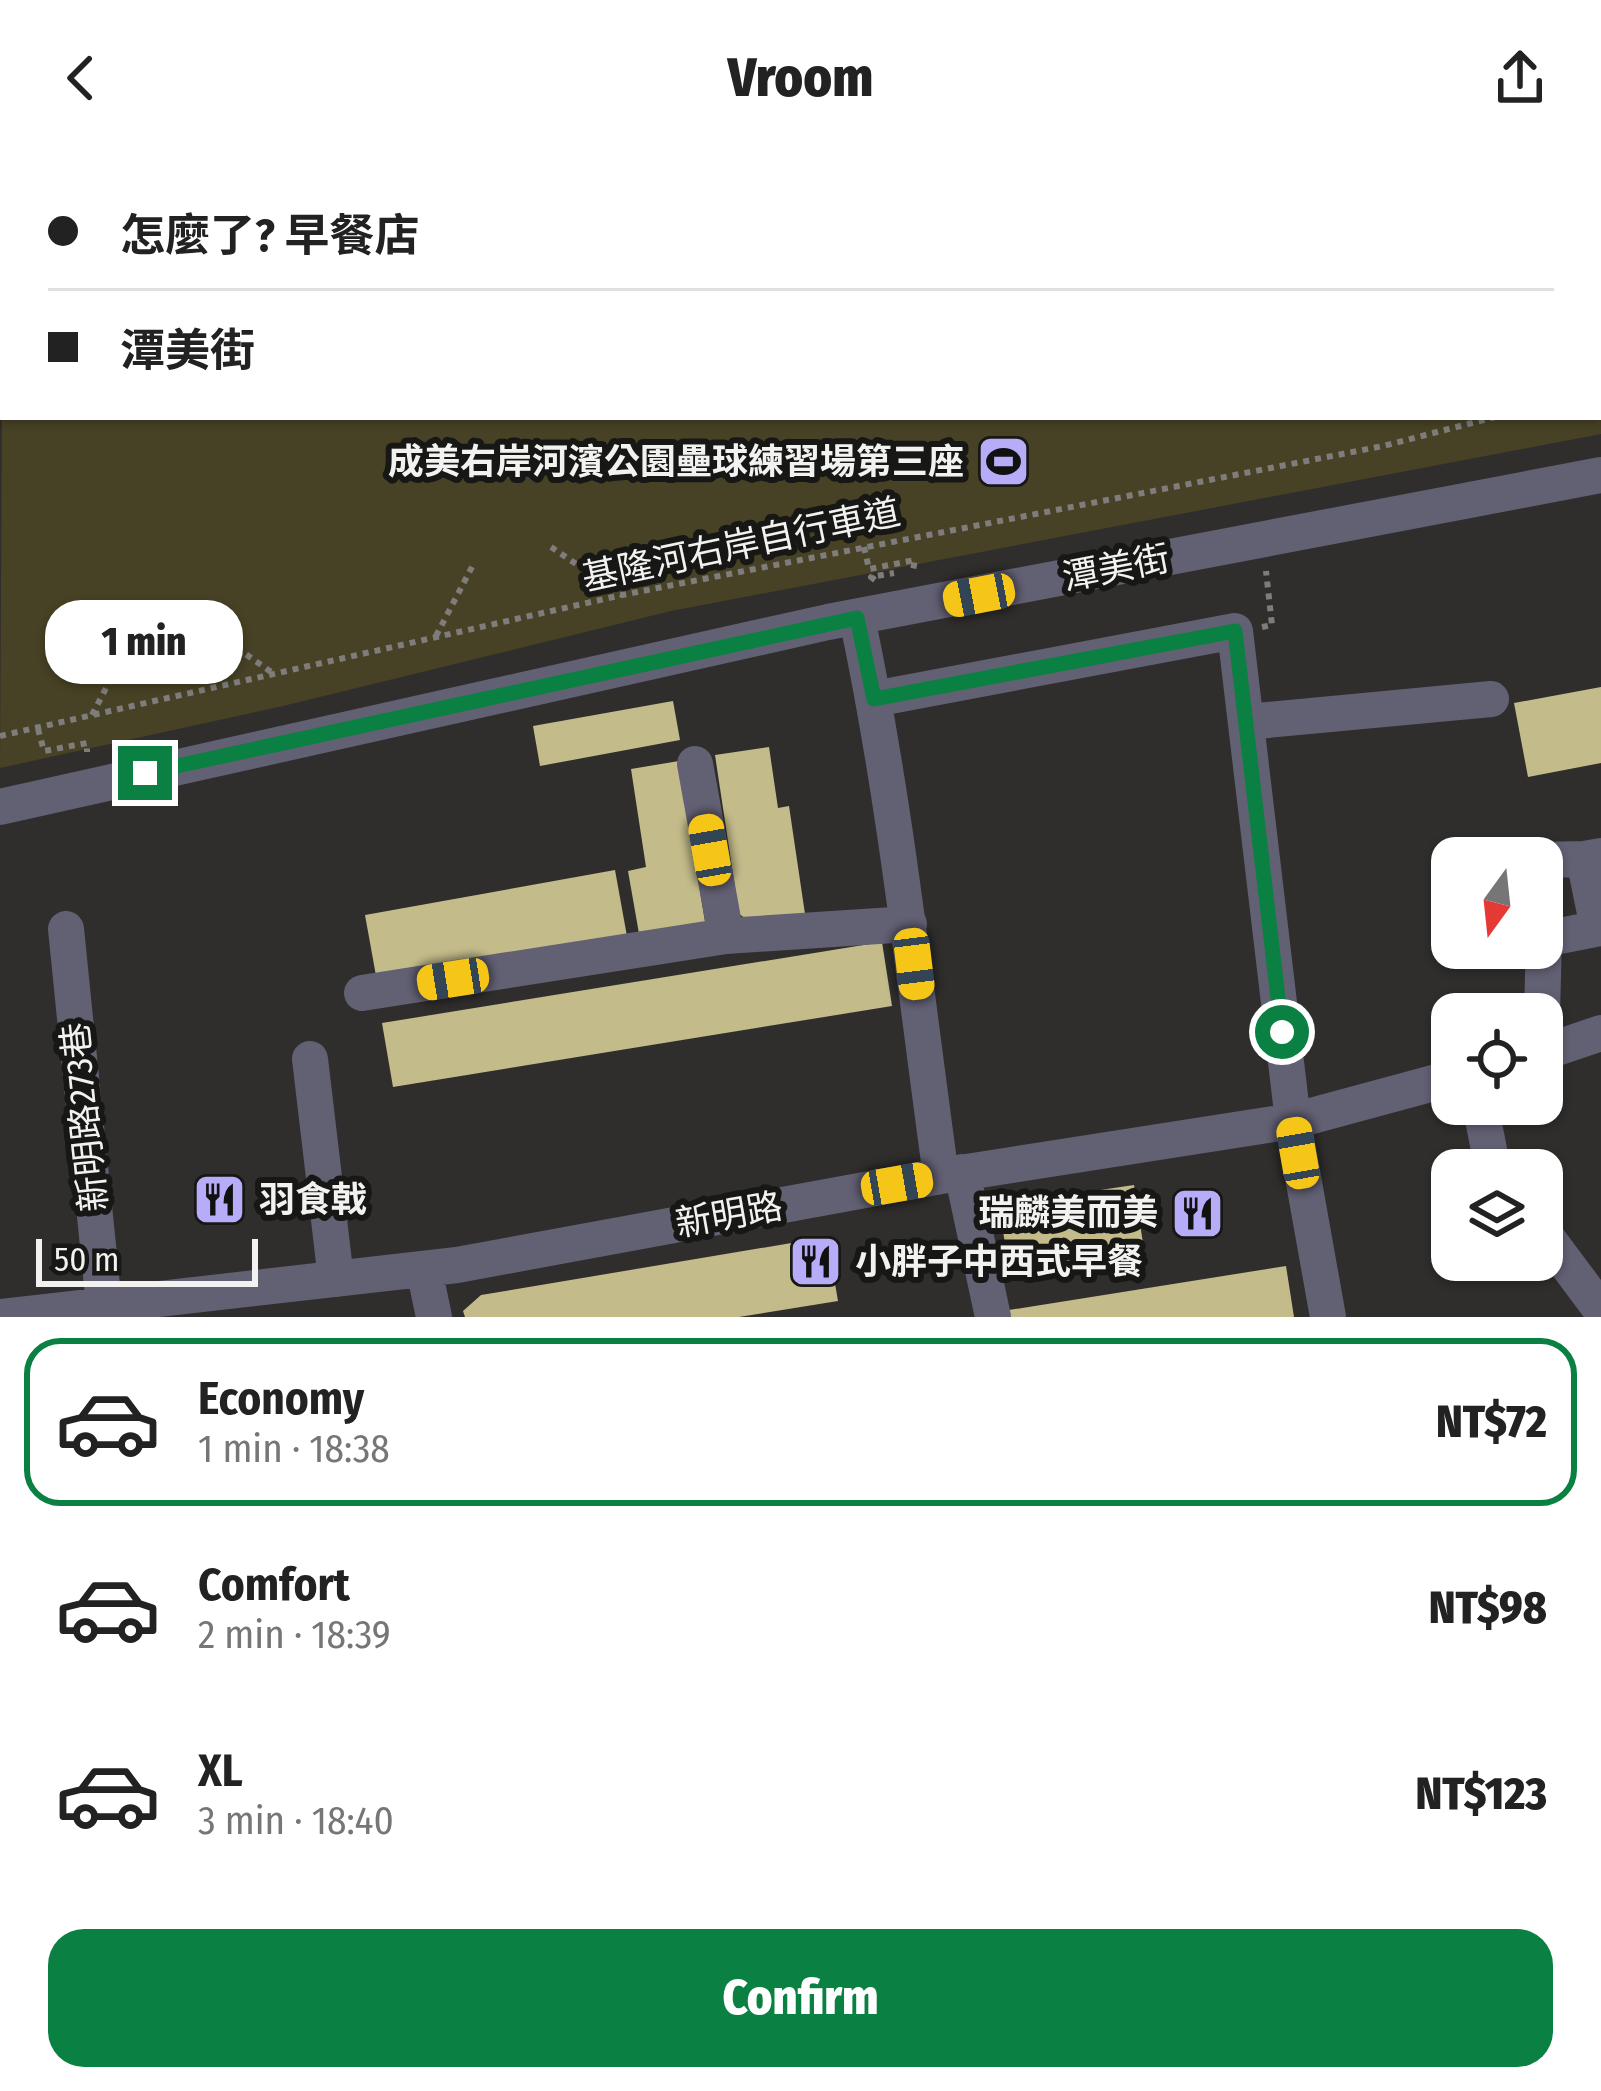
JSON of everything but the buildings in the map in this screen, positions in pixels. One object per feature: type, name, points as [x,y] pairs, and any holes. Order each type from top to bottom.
[{"type":"street","name":"潭美街","points":[[0,807],[857,618],[1601,475]]},
{"type":"street","points":[[857,618],[952,1174],[993,1317]]},
{"type":"street","points":[[874,699],[1235,631],[1293,1120],[1328,1317]]},
{"type":"street","points":[[1246,722],[1491,699]]},
{"type":"street","points":[[695,764],[726,936]]},
{"type":"street","points":[[1543,993],[1544,939],[1600,928],[1593,858],[1563,859]]},
{"type":"street","points":[[362,993],[726,936],[909,924]]},
{"type":"street","name":"新明路273巷","points":[[66,929],[104,1305]]},
{"type":"street","points":[[1563,1046],[1601,1033]]},
{"type":"street","points":[[310,1059],[336,1279]]},
{"type":"street","name":"新明路","points":[[1,1317],[424,1269],[952,1174],[1293,1120],[1431,1084]]},
{"type":"street","points":[[1563,1259],[1601,1310]]},
{"type":"street","points":[[424,1269],[434,1317]]},
{"type":"path","name":"基隆河右岸自行車道","points":[[0,736],[622,596],[1383,446],[1456,421]]},
{"type":"path","points":[[1235,631],[1273,626],[1262,540]]},
{"type":"path","points":[[551,547],[622,596]]},
{"type":"path","points":[[865,547],[869,568],[915,560],[916,569]]},
{"type":"path","points":[[435,638],[473,565]]},
{"type":"path","points":[[208,627],[274,674]]},
{"type":"path","points":[[92,715],[128,646]]},
{"type":"path","points":[[38,728],[44,751],[87,743],[88,752]]},
{"type":"shaded area","points":[[2,420],[1601,420],[1601,434],[671,611],[283,706],[0,768]]},
{"type":"place","name":"成美右岸河濱公園壘球練習場第三座","points":[[1003,462]]},
{"type":"place","name":"羽食戟","points":[[220,1200]]},
{"type":"place","name":"瑞麟美而美","points":[[1197,1213]]},
{"type":"place","name":"小胖子中西式早餐","points":[[816,1262]]},
{"type":"route","points":[[145,773],[857,618],[874,699],[1235,631],[1282,1032]]}]
